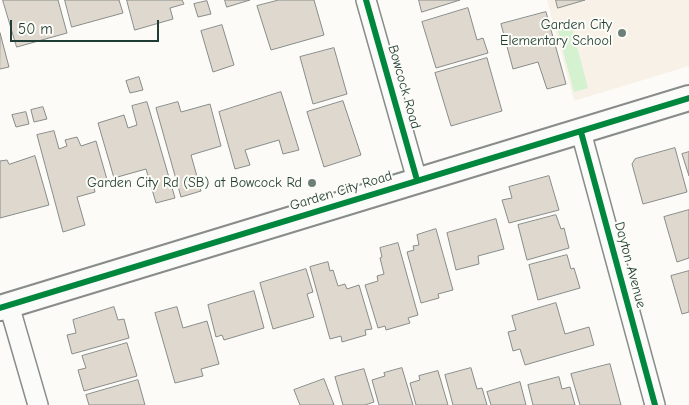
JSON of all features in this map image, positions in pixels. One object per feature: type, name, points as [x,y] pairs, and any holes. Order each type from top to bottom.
[{"type":"street","name":"Bowcock Road","points":[[366,0],[417,180]]},
{"type":"street","name":"Garden City Road","points":[[5,307],[689,98]]},
{"type":"street","name":"Dayton Avenue","points":[[581,132],[655,405]]},
{"type":"street","points":[[5,307],[38,405]]},
{"type":"shaded area","name":"Garden City Elementary School","points":[[547,0],[689,0],[689,66],[574,101]]},
{"type":"green space","points":[[570,20],[588,88],[574,92],[556,24]]},
{"type":"building","points":[[3,0],[58,0],[67,33],[17,47]]},
{"type":"building","points":[[65,0],[119,0],[123,13],[72,27]]},
{"type":"building","points":[[127,0],[182,0],[184,4],[170,8],[173,19],[135,30]]},
{"type":"building","points":[[225,0],[250,0],[227,7]]},
{"type":"building","points":[[279,0],[314,0],[324,35],[271,50],[257,6]]},
{"type":"building","points":[[419,0],[460,0],[422,12]]},
{"type":"building","points":[[556,0],[585,0],[558,8]]},
{"type":"building","points":[[207,1],[211,14],[198,17],[194,4]]},
{"type":"building","points":[[468,8],[477,40],[483,38],[488,53],[436,68],[422,22]]},
{"type":"building","points":[[546,12],[566,84],[547,89],[538,62],[513,69],[501,24]]},
{"type":"building","points":[[222,25],[234,65],[213,72],[201,31]]},
{"type":"building","points":[[0,33],[9,67],[0,69]]},
{"type":"building","points":[[334,48],[347,94],[313,104],[300,57]]},
{"type":"building","points":[[487,58],[502,111],[451,126],[435,73]]},
{"type":"building","points":[[139,77],[143,90],[130,93],[126,81]]},
{"type":"building","points":[[281,92],[299,150],[283,154],[279,140],[245,150],[250,165],[235,169],[219,112]]},
{"type":"building","points":[[343,101],[361,155],[324,167],[307,112]]},
{"type":"building","points":[[147,102],[175,198],[156,203],[146,169],[114,178],[98,123],[124,115],[128,128],[137,125],[132,106]]},
{"type":"building","points":[[178,102],[181,112],[210,104],[221,146],[191,155],[201,191],[181,197],[156,108]]},
{"type":"building","points":[[43,107],[47,119],[34,122],[31,110]]},
{"type":"building","points":[[26,112],[29,124],[16,127],[12,115]]},
{"type":"building","points":[[54,131],[59,149],[67,146],[65,140],[77,137],[81,146],[96,141],[108,183],[94,187],[95,192],[77,197],[85,225],[63,232],[37,135]]},
{"type":"building","points":[[675,148],[687,192],[643,204],[632,164],[635,159]]},
{"type":"building","points":[[689,152],[689,176],[682,154]]},
{"type":"building","points":[[35,156],[49,205],[0,218],[0,161],[7,160],[9,164]]},
{"type":"building","points":[[549,176],[559,210],[509,223],[502,200],[512,198],[509,187]]},
{"type":"building","points":[[689,210],[689,258],[677,262],[664,217]]},
{"type":"building","points":[[556,215],[561,229],[564,228],[569,248],[527,260],[518,225]]},
{"type":"building","points":[[496,219],[504,249],[478,256],[479,264],[456,270],[447,233]]},
{"type":"building","points":[[436,229],[453,290],[438,294],[439,298],[421,303],[407,252],[414,250],[413,246],[419,245],[417,235]]},
{"type":"building","points":[[398,243],[418,315],[408,318],[410,323],[386,330],[385,326],[378,328],[365,285],[378,281],[377,276],[384,274],[380,258],[382,257],[380,248]]},
{"type":"building","points":[[567,255],[571,269],[574,268],[580,288],[538,300],[529,265]]},
{"type":"building","points":[[328,262],[330,271],[333,270],[338,286],[345,284],[347,289],[359,285],[372,329],[365,330],[366,335],[342,342],[341,336],[330,339],[310,267]]},
{"type":"building","points":[[306,269],[313,292],[307,294],[314,317],[273,329],[260,283]]},
{"type":"building","points":[[689,271],[689,312],[682,314],[671,276]]},
{"type":"building","points":[[254,291],[264,328],[224,340],[222,335],[216,337],[208,305]]},
{"type":"building","points":[[556,303],[565,334],[589,327],[594,345],[525,365],[520,349],[513,351],[508,332],[516,330],[512,316]]},
{"type":"building","points":[[114,307],[118,320],[124,319],[129,338],[72,354],[67,335],[76,333],[73,320]]},
{"type":"building","points":[[177,307],[183,328],[207,321],[219,364],[201,369],[203,376],[175,383],[155,313]]},
{"type":"building","points":[[127,343],[137,376],[84,391],[78,370],[86,368],[82,356]]},
{"type":"building","points":[[610,364],[621,405],[580,405],[571,374]]},
{"type":"building","points":[[402,368],[413,405],[379,405],[372,380],[385,376],[384,373]]},
{"type":"building","points":[[471,368],[477,389],[482,388],[487,405],[453,405],[445,375]]},
{"type":"building","points":[[364,369],[374,402],[365,405],[343,405],[335,377]]},
{"type":"building","points":[[438,371],[448,405],[416,405],[410,383],[420,380],[419,376]]},
{"type":"building","points":[[559,377],[562,389],[570,387],[575,405],[533,405],[528,385]]},
{"type":"building","points":[[324,379],[334,405],[300,405],[294,390]]},
{"type":"building","points":[[138,380],[145,405],[89,405],[86,395]]},
{"type":"building","points":[[520,382],[526,405],[491,405],[487,392]]},
{"type":"cycle path","points":[[366,0],[417,180]]},
{"type":"cycle path","points":[[0,308],[689,98]]},
{"type":"cycle path","points":[[581,132],[655,405]]},
{"type":"place","name":"Garden City Elementary School","points":[[622,33]]},
{"type":"place","name":"Garden City Rd (SB) at Bowcock Rd","points":[[312,183]]}]
